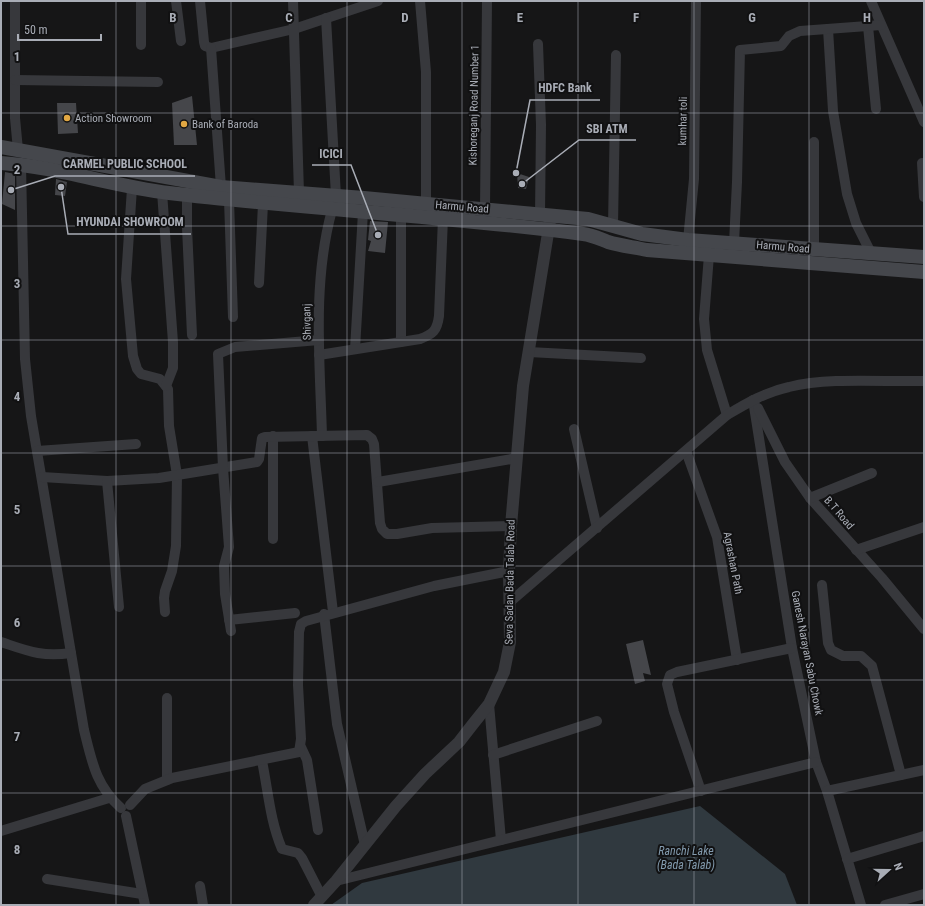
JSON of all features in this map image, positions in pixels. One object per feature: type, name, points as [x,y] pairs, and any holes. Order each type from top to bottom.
[{"type":"main road","name":"Harmu Road","points":[[1,148],[221,186],[588,219],[613,224],[642,234],[688,240],[924,257]]},
{"type":"main road","name":"Harmu Road","points":[[1,163],[21,164],[94,178],[132,188],[162,192],[263,204],[444,218],[585,234],[609,242],[647,250],[924,272]]},
{"type":"street","points":[[15,1],[15,118],[18,150]]},
{"type":"street","points":[[141,1],[141,45]]},
{"type":"street","points":[[176,1],[181,41]]},
{"type":"street","points":[[200,1],[204,42],[205,46],[210,48],[294,29],[373,2]]},
{"type":"street","points":[[293,1],[299,193]]},
{"type":"street","points":[[420,1],[426,72],[426,204]]},
{"type":"street","name":"Kishoreganj Road Number 1","points":[[485,209],[487,1]]},
{"type":"street","name":"kumhar toli","points":[[688,240],[694,179],[696,1]]},
{"type":"street","points":[[871,1],[924,122]]},
{"type":"street","points":[[326,18],[336,196]]},
{"type":"street","points":[[734,243],[740,50],[776,47],[785,42],[793,33],[881,25]]},
{"type":"street","points":[[868,26],[876,109]]},
{"type":"street","points":[[828,29],[833,111],[847,194],[856,223],[871,253]]},
{"type":"street","points":[[538,44],[545,215]]},
{"type":"street","points":[[210,48],[221,186]]},
{"type":"street","points":[[613,224],[616,55]]},
{"type":"street","points":[[15,80],[158,82]]},
{"type":"street","points":[[814,142],[814,250]]},
{"type":"street","points":[[922,163],[924,196]]},
{"type":"street","points":[[21,164],[25,359],[37,451],[71,653],[91,757],[97,778],[109,798],[126,810],[145,905]]},
{"type":"street","points":[[132,188],[126,280],[133,356],[137,369],[141,374],[160,379],[166,386],[170,396],[169,426],[177,475],[176,546],[172,571],[165,591],[164,598],[166,612]]},
{"type":"street","points":[[162,192],[173,342],[173,368],[166,386]]},
{"type":"street","points":[[188,195],[187,236],[192,336]]},
{"type":"street","points":[[229,200],[233,317]]},
{"type":"street","points":[[259,283],[263,204]]},
{"type":"street","name":"Shivganj","points":[[332,210],[323,248],[318,304],[319,355],[317,436],[337,724],[365,846]]},
{"type":"street","points":[[355,349],[363,212]]},
{"type":"street","points":[[401,215],[402,342]]},
{"type":"street","name":"Seva Sadan Bada Talab Road","points":[[318,901],[336,882],[425,774],[459,742],[488,704],[504,672],[510,642],[509,572],[511,526],[523,386],[549,231],[545,215]]},
{"type":"street","points":[[319,355],[420,339],[432,334],[436,330],[439,316],[444,218]]},
{"type":"street","points":[[709,255],[704,319],[707,350],[727,415]]},
{"type":"street","points":[[231,631],[224,587],[224,566],[229,547],[223,468],[218,354],[235,347],[319,340]]},
{"type":"street","points":[[529,352],[641,358]]},
{"type":"street","points":[[510,602],[727,415],[753,400],[787,387],[813,382],[924,382]]},
{"type":"street","name":"B.T Road","points":[[753,400],[785,462],[810,498],[882,578],[924,629]]},
{"type":"street","name":"Ganesh Narayan Sabu Chowk","points":[[753,400],[792,648],[816,762],[827,790],[861,905]]},
{"type":"street","points":[[574,429],[597,528]]},
{"type":"street","points":[[42,477],[107,480],[177,475],[257,462],[260,459],[262,438],[273,436],[367,435],[372,439],[376,452],[380,523],[382,529],[387,534],[398,534],[432,528],[511,526]]},
{"type":"street","points":[[273,436],[273,539]]},
{"type":"street","points":[[37,451],[136,444]]},
{"type":"street","name":"Agrashan Path","points":[[686,451],[717,538],[737,660]]},
{"type":"street","points":[[378,482],[517,458]]},
{"type":"street","points":[[810,498],[872,473]]},
{"type":"street","points":[[107,480],[119,607]]},
{"type":"street","points":[[856,550],[924,527]]},
{"type":"street","points":[[318,830],[307,760],[301,747],[298,685],[299,632],[301,624],[306,620],[329,613],[434,586],[509,572]]},
{"type":"street","points":[[822,585],[828,643],[831,650],[843,656],[862,656],[872,666],[901,775]]},
{"type":"street","points":[[229,620],[295,614]]},
{"type":"street","points":[[1,642],[40,654],[52,656],[71,653]]},
{"type":"street","points":[[701,790],[667,684],[670,675],[677,672],[792,648]]},
{"type":"street","points":[[167,698],[167,780]]},
{"type":"street","points":[[488,704],[501,840]]},
{"type":"street","points":[[494,755],[597,721]]},
{"type":"street","points":[[126,810],[145,789],[167,780],[292,754],[299,752],[301,747]]},
{"type":"street","points":[[262,761],[274,825],[282,849],[298,853],[302,858],[318,901]]},
{"type":"street","points":[[336,882],[816,762]]},
{"type":"street","points":[[827,790],[924,770]]},
{"type":"street","points":[[1,831],[109,798]]},
{"type":"street","points":[[847,859],[924,836]]},
{"type":"street","points":[[47,879],[142,894]]},
{"type":"street","points":[[200,886],[202,905]]},
{"type":"street","points":[[885,905],[924,894]]},
{"type":"water","name":"Ranchi Lake (Bada Talab)","points":[[700,806],[785,874],[797,905],[331,905],[362,883]]},
{"type":"building","name":"Bank of Baroda","points":[[192,96],[197,145],[174,145],[172,103]]},
{"type":"building","name":"Action Showroom","points":[[57,103],[76,103],[78,133],[58,134]]},
{"type":"building","points":[[5,172],[15,174],[15,210],[2,204]]},
{"type":"building","points":[[517,173],[529,177],[526,189],[518,188]]},
{"type":"building","points":[[56,179],[67,182],[65,196],[55,195]]},
{"type":"building","points":[[370,221],[388,222],[385,253],[368,251],[371,241],[368,240]]},
{"type":"building","points":[[643,640],[651,675],[643,673],[645,681],[635,684],[626,644]]},
{"type":"place","name":"Action Showroom","points":[[67,118]]},
{"type":"place","name":"Bank of Baroda","points":[[184,124]]},
{"type":"place","name":"HDFC Bank","points":[[516,173]]},
{"type":"place","name":"SBI ATM","points":[[522,184]]},
{"type":"place","name":"HYUNDAI SHOWROOM","points":[[61,187]]},
{"type":"place","name":"CARMEL PUBLIC SCHOOL","points":[[11,190]]},
{"type":"place","name":"ICICI","points":[[378,235]]}]
